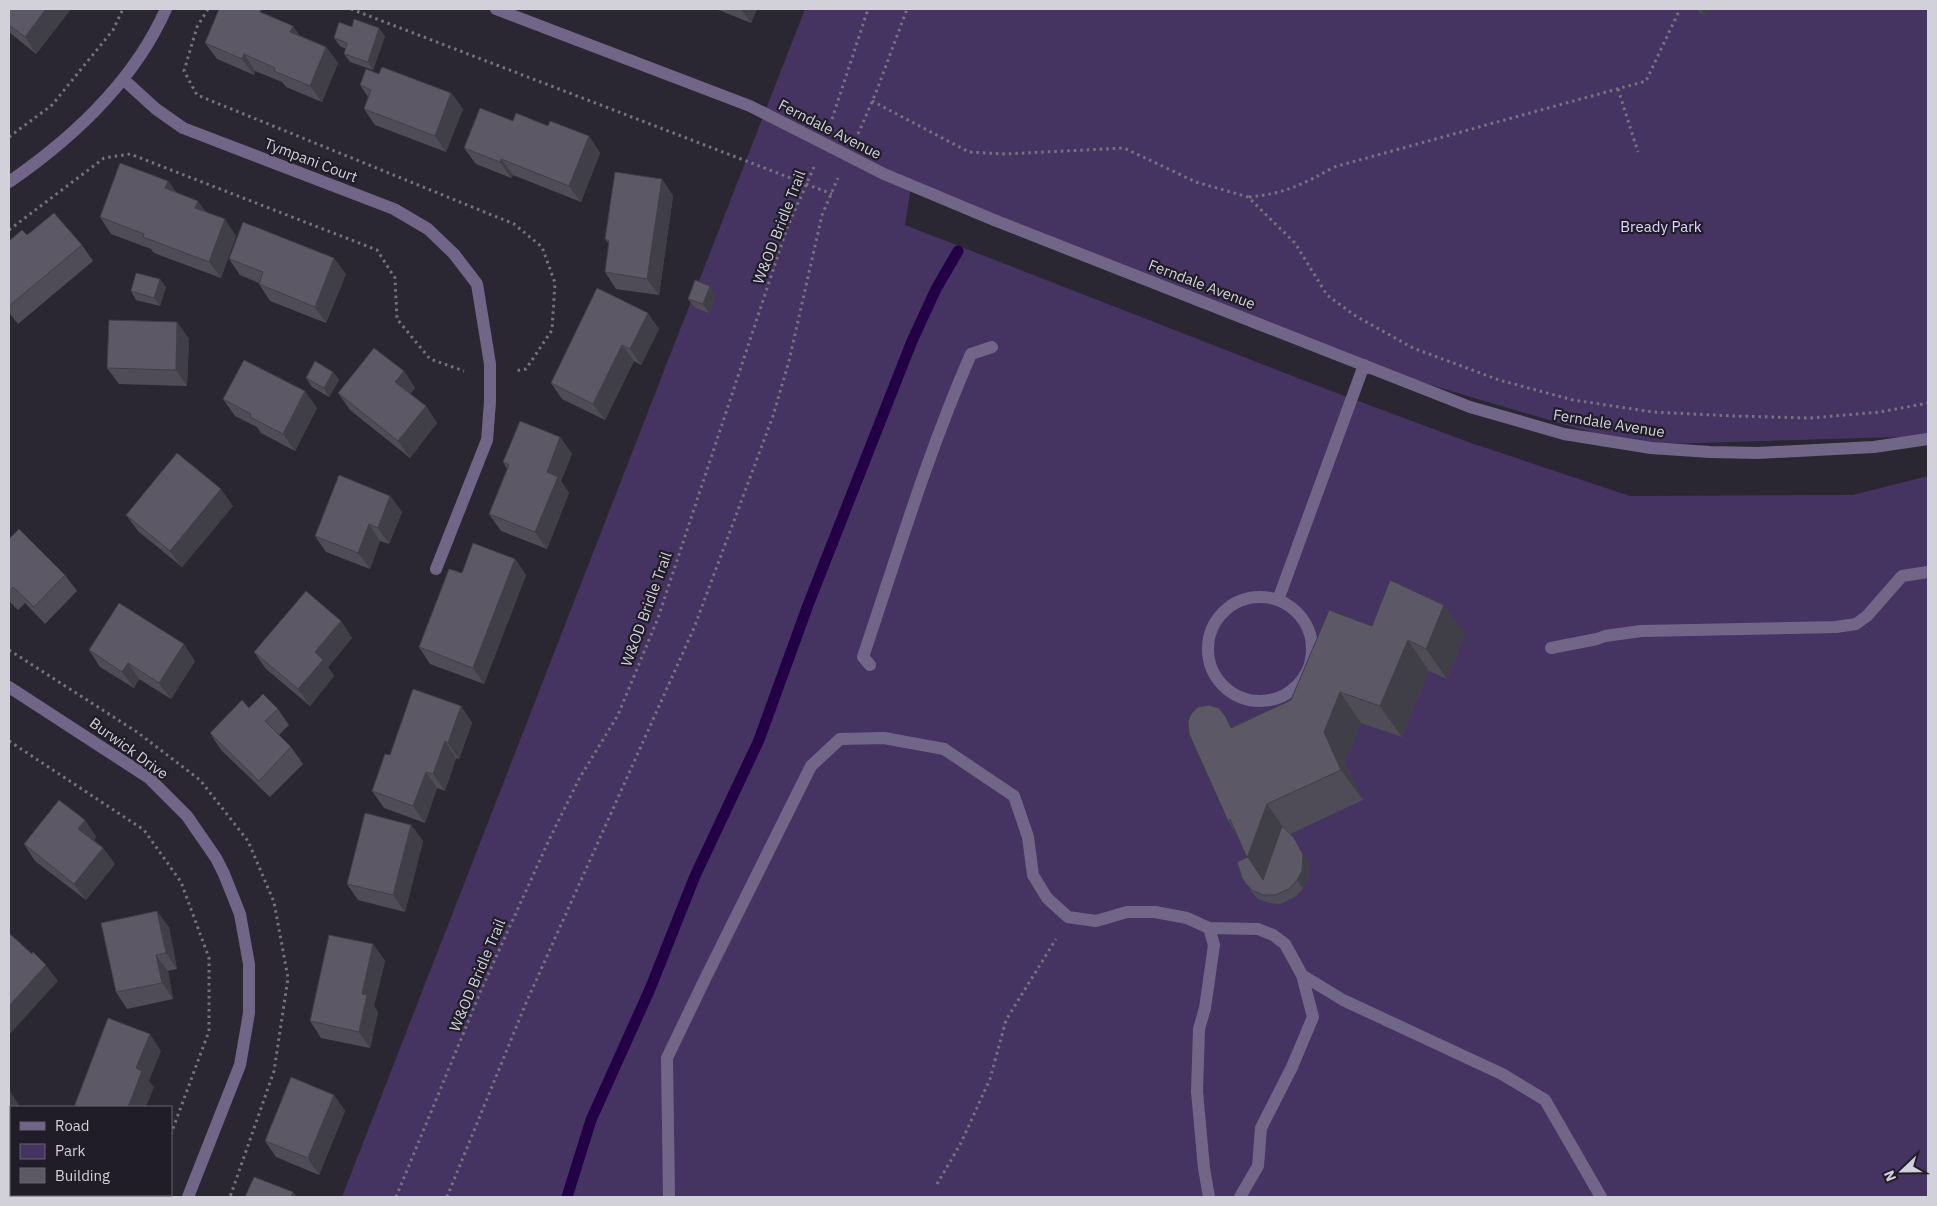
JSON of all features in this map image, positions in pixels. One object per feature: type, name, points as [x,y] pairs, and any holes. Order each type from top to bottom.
[{"type":"street","points":[[9,182],[36,163],[83,123],[122,79],[157,28],[166,9]]},
{"type":"street","name":"Ferndale Avenue","points":[[496,9],[750,106],[884,174],[994,220],[1480,410],[1564,434],[1651,448],[1710,452],[1758,453],[1874,447],[1928,439]]},
{"type":"street","name":"Tympani Court","points":[[122,79],[156,109],[183,128],[394,209],[428,229],[454,254],[477,284],[490,375]]},
{"type":"street","points":[[870,665],[863,657],[929,461],[958,385],[971,354],[992,347]]},
{"type":"street","points":[[1278,600],[1364,365]]},
{"type":"street","points":[[436,569],[487,440],[490,375]]},
{"type":"street","points":[[1551,648],[1605,636],[1641,631],[1836,627],[1856,624],[1867,616],[1902,576],[1928,572]]},
{"type":"street","points":[[1261,597],[1278,600],[1292,608],[1304,621],[1311,637],[1312,654],[1308,671],[1298,685],[1285,696],[1268,701],[1251,701],[1235,695],[1222,684],[1212,670],[1208,653],[1210,636],[1217,620],[1229,608],[1244,600],[1261,597]]},
{"type":"street","name":"Burwick Drive","points":[[9,687],[149,778],[181,809],[216,858],[240,914],[249,964],[249,1013],[240,1065],[188,1197]]},
{"type":"street","points":[[669,1197],[667,1058],[811,766],[840,739],[884,738],[944,749],[1014,796],[1028,837],[1034,874],[1047,898],[1068,917],[1096,921],[1127,912],[1155,912],[1187,918],[1209,928],[1258,929],[1273,934],[1284,944],[1302,975],[1313,1017],[1292,1067],[1261,1128],[1258,1166],[1240,1197]]},
{"type":"street","points":[[1209,928],[1214,945],[1205,1008],[1199,1029],[1197,1092],[1204,1168],[1209,1197]]},
{"type":"street","points":[[1302,975],[1343,1000],[1502,1074],[1545,1100],[1601,1197]]},
{"type":"path","points":[[9,137],[52,105],[112,30],[123,9]]},
{"type":"path","points":[[9,230],[104,158],[130,154],[377,250],[395,278],[397,319],[430,359],[479,376],[526,369],[552,330],[555,283],[542,247],[514,224],[197,95],[184,72],[197,27],[208,9]]},
{"type":"path","points":[[352,9],[807,182],[832,194]]},
{"type":"path","name":"W&OD Bridle Trail","points":[[396,1197],[482,988],[549,840],[579,779],[618,715],[658,618],[787,228],[824,143],[868,9]]},
{"type":"path","points":[[447,1197],[526,1003],[694,628],[773,416],[789,362],[822,215],[872,102],[907,9]]},
{"type":"path","points":[[872,102],[969,152],[1005,154],[1124,148],[1196,182],[1248,197],[1267,195],[1298,187],[1334,167],[1646,82],[1680,9]]},
{"type":"path","points":[[1618,89],[1638,152]]},
{"type":"path","points":[[1248,197],[1295,243],[1327,295],[1354,316],[1413,348],[1498,380],[1572,400],[1653,412],[1811,418],[1880,412],[1928,403]]},
{"type":"path","points":[[9,741],[144,830],[181,882],[209,958],[209,1031],[172,1131]]},
{"type":"path","points":[[937,1184],[961,1143],[990,1079],[1006,1020],[1047,955],[1068,917]]},
{"type":"green space","name":"Bready Park","points":[[805,9],[1928,9],[1928,436],[1633,445],[1364,365],[911,186],[905,225],[1326,389],[1471,443],[1630,496],[1853,495],[1928,476],[1928,1197],[342,1197]]},
{"type":"building","points":[[9,9],[46,9],[25,37],[9,25]]},
{"type":"building","points":[[219,9],[261,9],[260,12],[293,26],[290,32],[326,47],[310,86],[274,71],[275,68],[244,54],[242,59],[205,43]]},
{"type":"building","points":[[354,19],[379,28],[368,62],[344,54],[347,43],[334,38],[339,22],[352,27]]},
{"type":"building","points":[[382,67],[451,93],[435,136],[364,109],[371,90],[360,85],[366,69],[379,74]]},
{"type":"building","points":[[480,108],[513,121],[516,113],[548,126],[550,121],[589,136],[569,186],[501,159],[500,162],[464,148]]},
{"type":"building","points":[[120,163],[168,181],[165,188],[198,201],[195,208],[225,219],[209,262],[143,237],[144,234],[100,217]]},
{"type":"building","points":[[615,172],[662,179],[647,279],[605,272],[609,241],[605,239]]},
{"type":"building","points":[[54,213],[82,245],[9,306],[9,241],[22,230],[27,235]]},
{"type":"building","points":[[243,222],[334,258],[315,307],[259,284],[263,272],[229,259]]},
{"type":"building","points":[[136,273],[160,279],[154,298],[131,291]]},
{"type":"building","points":[[695,280],[710,286],[703,304],[688,299]]},
{"type":"building","points":[[597,288],[648,313],[630,349],[622,345],[593,404],[551,383]]},
{"type":"building","points":[[109,320],[177,322],[176,370],[107,368]]},
{"type":"building","points":[[374,348],[404,371],[395,382],[426,406],[398,441],[338,393]]},
{"type":"building","points":[[244,360],[305,391],[283,434],[250,417],[251,414],[223,399]]},
{"type":"building","points":[[315,361],[333,372],[324,388],[306,378]]},
{"type":"building","points":[[520,421],[560,437],[547,472],[558,477],[535,532],[489,514],[509,465],[503,462]]},
{"type":"building","points":[[177,453],[221,489],[170,551],[126,515]]},
{"type":"building","points":[[339,475],[390,496],[378,528],[369,524],[358,553],[315,536]]},
{"type":"building","points":[[19,529],[65,575],[34,607],[13,587],[9,591],[9,539]]},
{"type":"building","points":[[473,543],[515,559],[473,668],[419,647],[449,569],[462,573]]},
{"type":"building","points":[[1390,580],[1444,605],[1426,649],[1408,640],[1380,706],[1340,692],[1324,732],[1341,770],[1267,804],[1247,858],[1230,819],[1228,821],[1189,734],[1188,721],[1191,714],[1198,707],[1208,705],[1219,708],[1231,728],[1291,700],[1329,610],[1372,626]]},
{"type":"building","points":[[306,591],[341,621],[315,652],[323,660],[298,689],[254,652]]},
{"type":"building","points":[[119,603],[184,644],[159,683],[128,663],[122,672],[89,650]]},
{"type":"building","points":[[413,689],[461,706],[448,743],[445,741],[433,774],[426,772],[413,806],[372,791],[385,754],[390,755]]},
{"type":"building","points":[[263,694],[278,709],[265,721],[291,747],[259,781],[210,733],[242,700],[249,708]]},
{"type":"building","points":[[59,800],[85,820],[78,829],[103,848],[74,884],[24,844]]},
{"type":"building","points":[[365,813],[411,825],[393,895],[347,884]]},
{"type":"building","points":[[1282,826],[1294,838],[1303,854],[1302,871],[1289,889],[1275,895],[1263,895],[1252,890],[1246,884],[1237,862],[1248,857],[1263,880]]},
{"type":"building","points":[[157,911],[166,953],[156,955],[162,983],[116,992],[101,923]]},
{"type":"building","points":[[9,933],[46,965],[9,1006]]},
{"type":"building","points":[[329,935],[373,944],[362,994],[367,995],[359,1032],[310,1021]]},
{"type":"building","points":[[108,1018],[150,1034],[136,1068],[142,1071],[128,1106],[74,1106]]},
{"type":"building","points":[[291,1077],[334,1095],[308,1158],[265,1141]]},
{"type":"building","points":[[254,1177],[293,1192],[291,1197],[245,1197]]},
{"type":"building","points":[[40,1196],[92,1196],[92,1197]]},
{"type":"waterway","points":[[567,1197],[591,1120],[650,989],[695,876],[759,740],[808,605],[912,341],[936,289],[958,251]]}]
